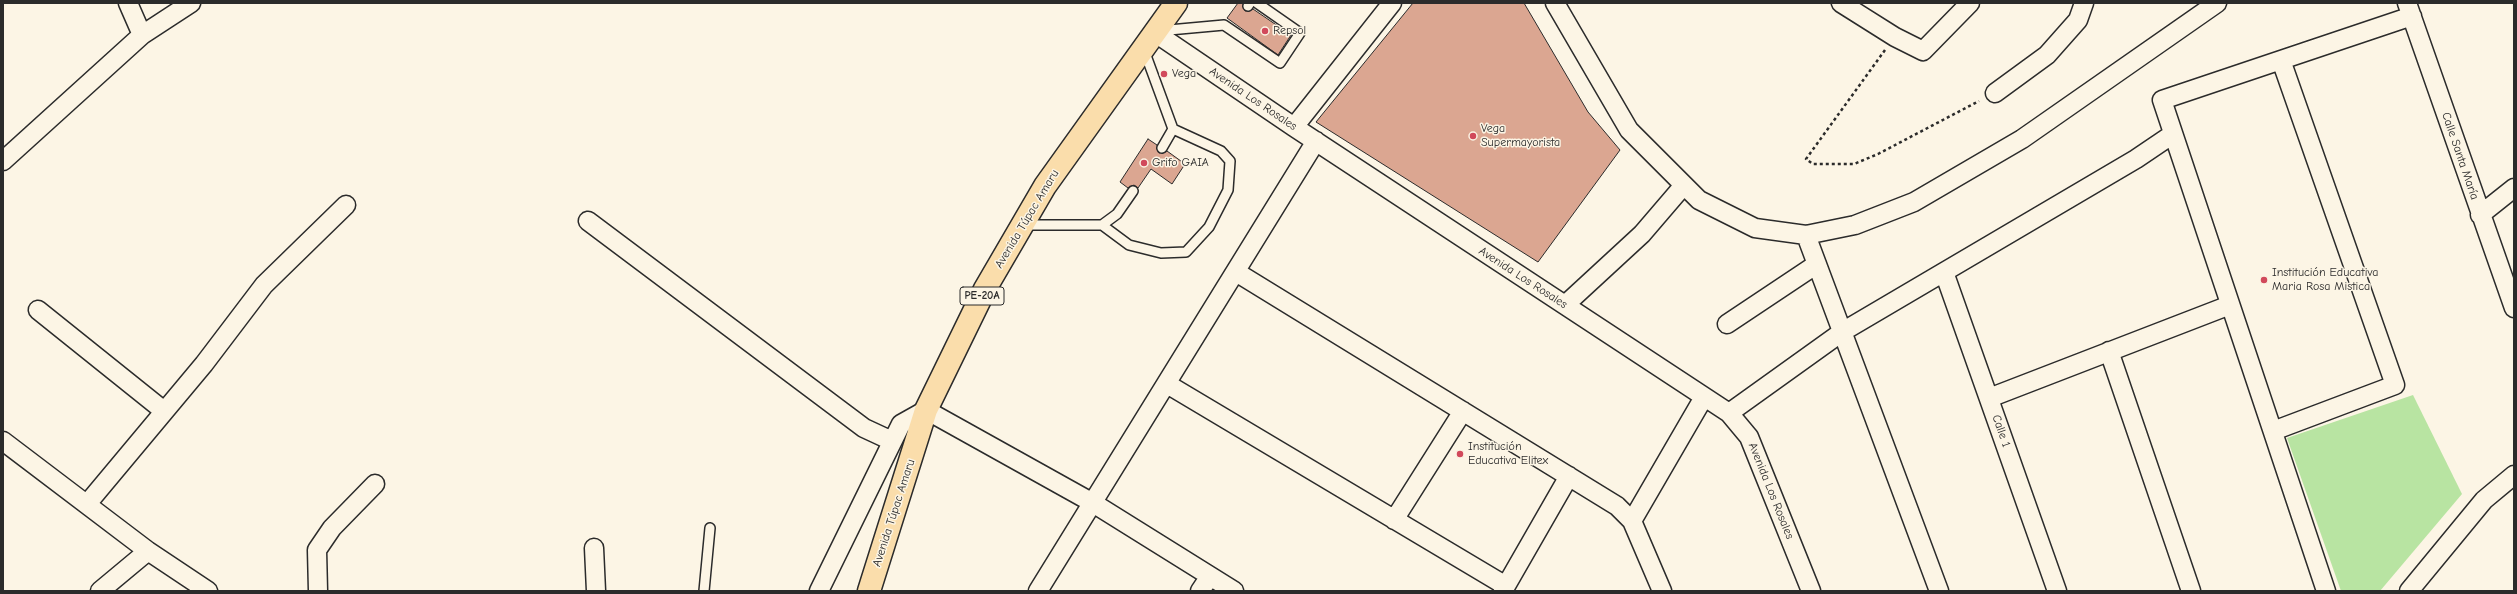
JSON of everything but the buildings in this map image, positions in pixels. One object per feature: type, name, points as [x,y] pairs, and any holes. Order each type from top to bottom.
[{"type":"highway","name":"Avenida Túpac Amaru","points":[[868,591],[926,410],[982,295],[1045,186],[1176,3]]},
{"type":"street","points":[[128,3],[142,35]]},
{"type":"street","points":[[3,161],[142,35],[191,3]]},
{"type":"street","points":[[1294,127],[1392,3]]},
{"type":"street","points":[[1554,3],[1628,130],[1699,200],[1755,228],[1806,235],[1855,225],[1914,202],[2022,139],[2218,3]]},
{"type":"street","points":[[1841,3],[1895,37],[1923,51],[1970,3]]},
{"type":"street","points":[[1995,93],[2046,55],[2078,20],[2084,3]]},
{"type":"street","points":[[2326,591],[2162,100],[2281,60],[2410,9]]},
{"type":"street","name":"Calle Santa María","points":[[2410,9],[2480,216],[2514,308]]},
{"type":"street","name":"Avenida Los Rosales","points":[[1149,40],[1316,141],[1730,413],[1749,437],[1811,591]]},
{"type":"street","points":[[2273,431],[2395,384],[2281,60]]},
{"type":"street","points":[[1730,413],[1842,332],[2136,159],[2173,134]]},
{"type":"street","points":[[1038,591],[1316,141]]},
{"type":"street","points":[[1565,305],[1642,234],[1684,185]]},
{"type":"street","points":[[2480,216],[2514,188]]},
{"type":"street","points":[[87,504],[164,411],[264,285],[346,205]]},
{"type":"street","points":[[588,221],[864,428],[892,440]]},
{"type":"street","points":[[1806,235],[1939,591]]},
{"type":"street","points":[[1727,324],[1817,264]]},
{"type":"street","points":[[1236,272],[1617,506],[1632,521],[1662,591]]},
{"type":"street","name":"Calle 1","points":[[1944,272],[2057,591]]},
{"type":"street","points":[[1989,398],[2230,305]]},
{"type":"street","points":[[38,310],[164,411]]},
{"type":"street","points":[[2109,351],[2191,591]]},
{"type":"street","points":[[1167,384],[1394,520],[1504,589],[1569,476]]},
{"type":"street","points":[[1632,521],[1704,397]]},
{"type":"street","points":[[819,591],[901,424],[926,410],[1093,503],[1234,591]]},
{"type":"street","points":[[1394,520],[1463,412]]},
{"type":"street","points":[[3,441],[148,551],[208,591]]},
{"type":"street","points":[[2409,591],[2484,500],[2514,475]]},
{"type":"street","points":[[318,591],[317,550],[332,528],[375,484]]},
{"type":"street","points":[[594,548],[596,591]]},
{"type":"street","points":[[100,591],[148,551]]},
{"type":"street","points":[[1200,591],[1210,576]]},
{"type":"lane","points":[[1162,148],[1173,129],[1149,40],[1224,25],[1235,28],[1250,38],[1280,63],[1300,33],[1280,23],[1261,9]]},
{"type":"lane","points":[[1102,225],[1129,245],[1162,253],[1186,252],[1209,228],[1228,190],[1230,161],[1221,151],[1173,129]]},
{"type":"lane","points":[[1022,225],[1102,225],[1117,214],[1133,191]]},
{"type":"lane","points":[[704,591],[710,528]]},
{"type":"path","points":[[1895,37],[1806,159],[1813,164],[1854,164],[1878,154],[1995,93]]},
{"type":"green space","points":[[2413,395],[2462,494],[2380,591],[2341,591],[2287,438]]},
{"type":"place","name":"Repsol","points":[[1265,31]]},
{"type":"place","name":"Vega","points":[[1164,74]]},
{"type":"place","name":"Vega Supermayorista","points":[[1473,136]]},
{"type":"place","name":"Grifo GAIA","points":[[1144,163]]},
{"type":"place","name":"Institución Educativa Maria Rosa Mistica","points":[[2264,280]]},
{"type":"place","name":"Institución Educativa Elitex","points":[[1460,454]]}]
